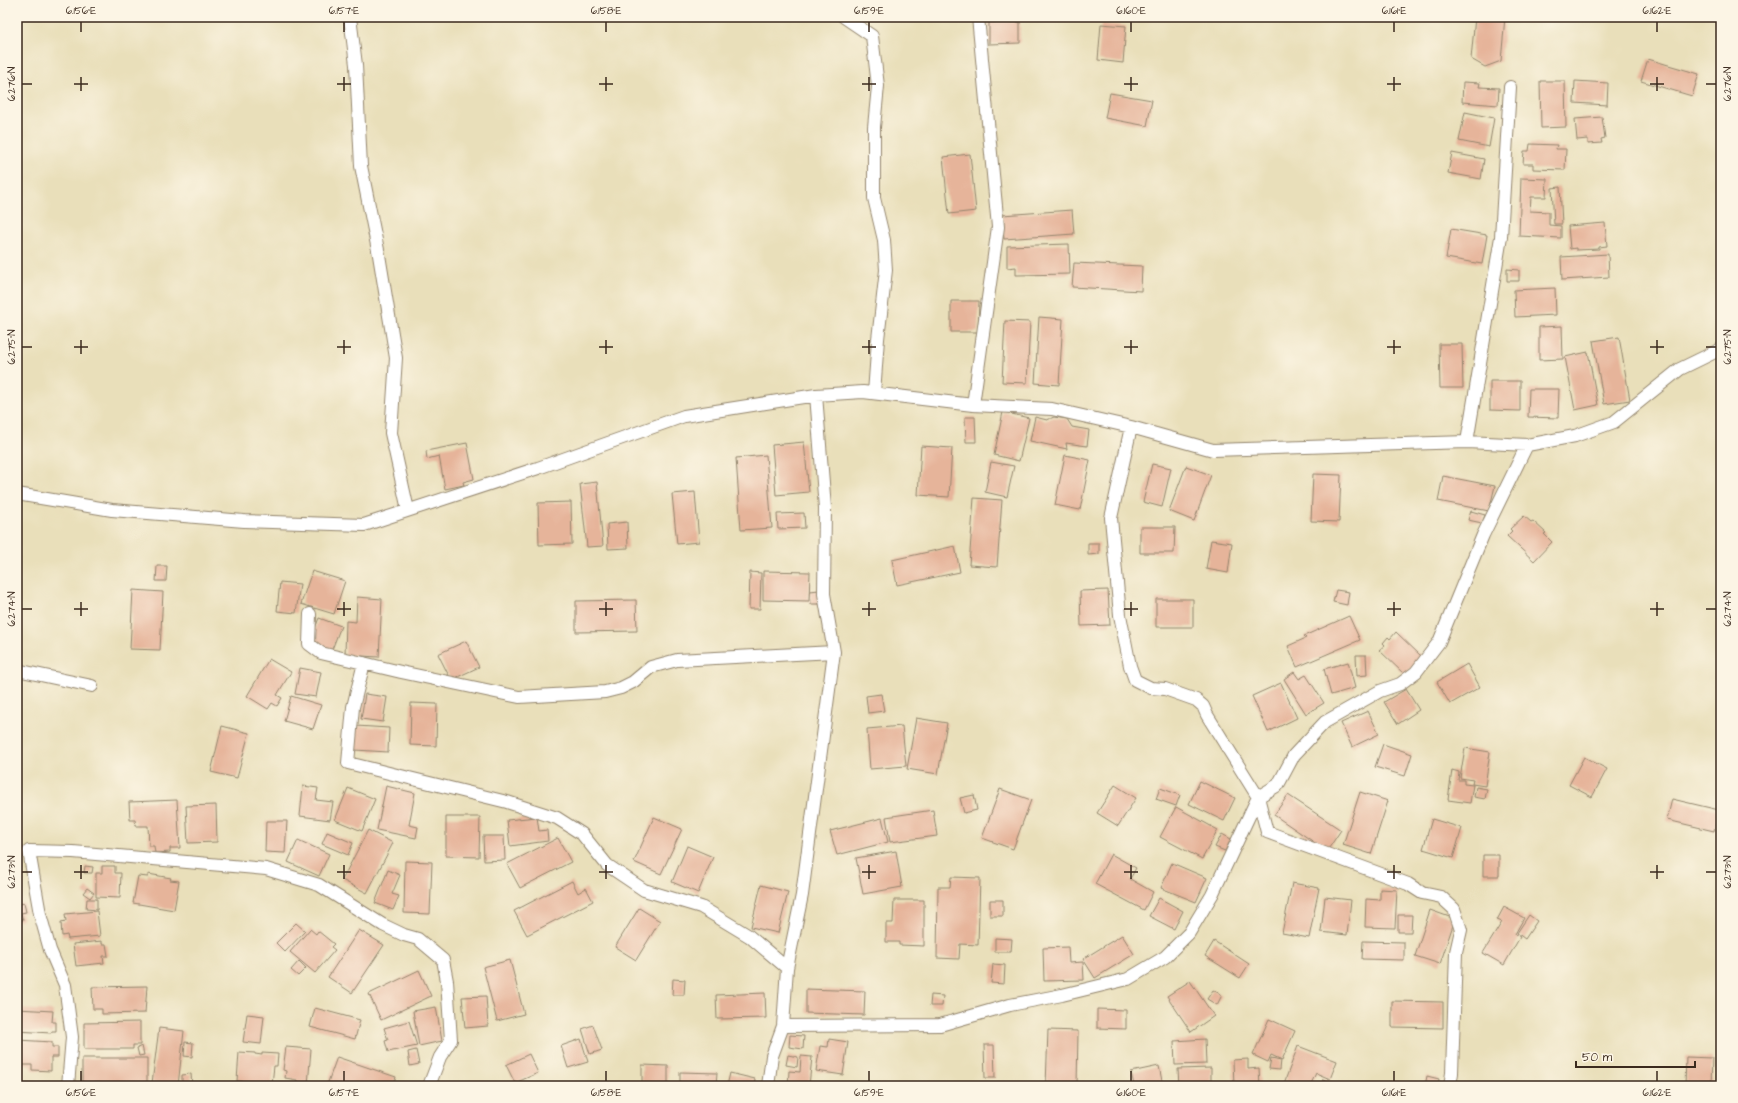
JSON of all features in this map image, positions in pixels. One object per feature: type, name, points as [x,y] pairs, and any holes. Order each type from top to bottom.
[{"type":"street","points":[[350,17],[356,65],[361,166],[379,255],[396,358],[391,433],[408,510]]},
{"type":"street","points":[[844,17],[872,36],[878,86],[874,127],[874,198],[884,240],[886,270],[878,339],[874,393]]},
{"type":"street","points":[[973,405],[998,227],[978,17]]},
{"type":"street","points":[[1467,442],[1501,237],[1510,87]]},
{"type":"street","points":[[17,494],[112,510],[244,521],[364,524],[538,468],[684,416],[816,395],[863,392],[973,405],[1052,409],[1131,427],[1213,450],[1467,442],[1527,445],[1575,436],[1614,422],[1680,369],[1721,349]]},
{"type":"street","points":[[768,1086],[772,1056],[783,1026],[787,968],[802,895],[834,652],[824,594],[825,508],[816,395]]},
{"type":"street","points":[[1131,427],[1111,518],[1120,615],[1130,666],[1135,680],[1151,688],[1165,689],[1183,694],[1196,700],[1203,706],[1207,715],[1258,797],[1267,832],[1408,884],[1422,893],[1441,897],[1454,909],[1461,930],[1456,952],[1452,1073],[1450,1086]]},
{"type":"street","points":[[783,1026],[940,1025],[1010,1005],[1062,995],[1128,979],[1165,957],[1189,933],[1212,895],[1258,797],[1278,785],[1294,755],[1325,722],[1380,691],[1400,684],[1416,672],[1439,642],[1483,535],[1527,445]]},
{"type":"street","points":[[310,614],[309,644],[321,653],[519,697],[545,697],[572,693],[605,692],[621,688],[633,682],[651,667],[677,660],[834,652]]},
{"type":"street","points":[[364,663],[353,707],[348,763],[507,802],[557,818],[582,834],[607,866],[644,890],[701,908],[749,936],[787,968]]},
{"type":"street","points":[[17,670],[92,686]]},
{"type":"street","points":[[71,1086],[72,1037],[65,985],[50,950],[40,914],[29,851],[73,852],[266,869],[318,885],[383,924],[404,935],[418,939],[443,960],[447,981],[451,1040],[440,1057],[429,1086]]},
{"type":"building","points":[[1475,17],[1505,17],[1501,61],[1485,67],[1471,59]]},
{"type":"building","points":[[989,22],[1020,22],[1020,43],[989,44]]},
{"type":"building","points":[[1101,24],[1126,26],[1123,63],[1098,60]]},
{"type":"building","points":[[1648,59],[1699,74],[1692,96],[1641,81]]},
{"type":"building","points":[[1540,81],[1565,81],[1566,127],[1541,128]]},
{"type":"building","points":[[1575,81],[1608,83],[1607,105],[1574,103]]},
{"type":"building","points":[[1463,82],[1480,83],[1479,87],[1499,88],[1498,105],[1462,102]]},
{"type":"building","points":[[1110,93],[1152,100],[1147,126],[1105,118]]},
{"type":"building","points":[[1465,112],[1494,118],[1489,147],[1459,141]]},
{"type":"building","points":[[1602,117],[1605,138],[1601,139],[1602,143],[1588,144],[1588,139],[1577,140],[1575,119]]},
{"type":"building","points":[[1530,144],[1557,145],[1556,149],[1566,149],[1565,170],[1533,169],[1533,164],[1523,164],[1524,151],[1529,151]]},
{"type":"building","points":[[1452,153],[1484,159],[1481,179],[1448,173]]},
{"type":"building","points":[[970,154],[976,211],[949,214],[943,157]]},
{"type":"building","points":[[1521,178],[1547,179],[1546,197],[1531,197],[1530,211],[1549,212],[1549,225],[1561,226],[1561,238],[1519,236]]},
{"type":"building","points":[[1560,187],[1562,224],[1554,224],[1552,188]]},
{"type":"building","points":[[1072,210],[1074,234],[1004,239],[1002,215]]},
{"type":"building","points":[[1605,223],[1607,246],[1599,247],[1599,249],[1570,249],[1568,226]]},
{"type":"building","points":[[1451,229],[1487,235],[1482,264],[1446,258]]},
{"type":"building","points":[[1069,244],[1070,274],[1016,275],[1016,267],[1007,268],[1007,246]]},
{"type":"building","points":[[1608,254],[1609,277],[1562,280],[1561,257]]},
{"type":"building","points":[[1074,263],[1142,266],[1141,291],[1072,287]]},
{"type":"building","points":[[1507,269],[1519,270],[1519,281],[1507,281]]},
{"type":"building","points":[[1555,288],[1556,315],[1515,317],[1514,290]]},
{"type":"building","points":[[951,301],[979,301],[978,332],[951,332]]},
{"type":"building","points":[[1039,317],[1063,319],[1059,385],[1035,383]]},
{"type":"building","points":[[1005,321],[1030,322],[1027,383],[1002,382]]},
{"type":"building","points":[[1562,326],[1563,359],[1539,360],[1539,327]]},
{"type":"building","points":[[1619,337],[1630,400],[1604,404],[1593,341]]},
{"type":"building","points":[[1439,344],[1462,344],[1463,388],[1440,388]]},
{"type":"building","points":[[1588,352],[1598,405],[1575,410],[1565,357]]},
{"type":"building","points":[[1490,381],[1520,381],[1520,411],[1490,410]]},
{"type":"building","points":[[1529,389],[1559,389],[1558,418],[1528,417]]},
{"type":"building","points":[[1003,412],[1029,418],[1019,461],[994,455]]},
{"type":"building","points":[[965,417],[975,417],[976,442],[966,442]]},
{"type":"building","points":[[1035,417],[1047,420],[1054,417],[1067,419],[1072,427],[1089,430],[1087,446],[1066,443],[1067,449],[1030,441]]},
{"type":"building","points":[[804,442],[809,492],[776,495],[772,445]]},
{"type":"building","points":[[467,443],[474,479],[463,482],[464,485],[445,489],[439,456],[427,459],[426,451]]},
{"type":"building","points":[[921,446],[952,448],[949,497],[918,495]]},
{"type":"building","points":[[766,455],[772,528],[741,530],[736,458]]},
{"type":"building","points":[[1065,455],[1090,460],[1080,510],[1055,505]]},
{"type":"building","points":[[991,462],[1014,466],[1007,497],[985,492]]},
{"type":"building","points":[[1152,464],[1171,468],[1162,507],[1143,502]]},
{"type":"building","points":[[1186,466],[1211,475],[1194,521],[1169,511]]},
{"type":"building","points":[[1313,474],[1341,475],[1339,522],[1311,521]]},
{"type":"building","points":[[1443,476],[1495,486],[1489,511],[1438,501]]},
{"type":"building","points":[[597,482],[603,546],[587,547],[580,484]]},
{"type":"building","points":[[695,492],[699,542],[677,544],[672,494]]},
{"type":"building","points":[[974,498],[1002,500],[997,567],[969,565]]},
{"type":"building","points":[[571,502],[572,544],[539,545],[538,503]]},
{"type":"building","points":[[1471,511],[1485,515],[1482,523],[1468,520]]},
{"type":"building","points":[[804,513],[805,528],[778,529],[777,514]]},
{"type":"building","points":[[1524,516],[1531,522],[1533,521],[1546,533],[1544,534],[1552,542],[1534,561],[1507,536],[1512,531],[1510,529]]},
{"type":"building","points":[[627,522],[628,548],[608,549],[607,524]]},
{"type":"building","points":[[1140,527],[1175,527],[1174,553],[1140,553]]},
{"type":"building","points":[[1211,540],[1232,543],[1228,573],[1206,569]]},
{"type":"building","points":[[1088,543],[1099,543],[1099,554],[1088,555]]},
{"type":"building","points":[[955,546],[960,572],[897,585],[892,560]]},
{"type":"building","points":[[157,566],[167,566],[166,581],[156,581]]},
{"type":"building","points":[[312,571],[345,581],[334,614],[301,604]]},
{"type":"building","points":[[763,571],[810,572],[809,601],[763,600]]},
{"type":"building","points":[[750,572],[761,573],[760,609],[749,609]]},
{"type":"building","points":[[280,582],[300,584],[296,613],[277,611]]},
{"type":"building","points":[[133,590],[163,592],[160,650],[130,649]]},
{"type":"building","points":[[819,590],[819,604],[811,604],[810,591]]},
{"type":"building","points":[[1108,590],[1110,625],[1081,626],[1080,591]]},
{"type":"building","points":[[1336,590],[1349,592],[1347,605],[1333,602]]},
{"type":"building","points":[[357,597],[382,599],[379,657],[345,655],[346,621],[356,622]]},
{"type":"building","points":[[1156,599],[1193,599],[1193,627],[1156,627]]},
{"type":"building","points":[[636,600],[637,631],[576,632],[576,601]]},
{"type":"building","points":[[1349,616],[1360,640],[1297,667],[1288,646],[1306,638],[1304,636]]},
{"type":"building","points":[[319,618],[341,626],[331,652],[309,644]]},
{"type":"building","points":[[1396,632],[1422,657],[1405,675],[1379,650],[1385,645],[1383,643],[1388,637],[1390,639]]},
{"type":"building","points":[[466,641],[479,667],[451,680],[438,654]]},
{"type":"building","points":[[1356,655],[1366,655],[1367,675],[1357,676]]},
{"type":"building","points":[[269,659],[291,672],[277,695],[282,698],[277,706],[272,703],[268,709],[247,696]]},
{"type":"building","points":[[1348,662],[1355,688],[1331,695],[1324,669]]},
{"type":"building","points":[[1467,664],[1480,687],[1450,704],[1437,682]]},
{"type":"building","points":[[300,668],[321,672],[316,697],[295,694]]},
{"type":"building","points":[[1294,672],[1299,679],[1306,675],[1324,703],[1306,714],[1284,679]]},
{"type":"building","points":[[1281,683],[1297,718],[1268,732],[1252,696]]},
{"type":"building","points":[[1406,689],[1419,710],[1398,724],[1384,702]]},
{"type":"building","points":[[365,694],[387,697],[383,722],[361,719]]},
{"type":"building","points":[[881,694],[884,711],[868,713],[866,696]]},
{"type":"building","points":[[291,696],[321,705],[313,729],[284,721]]},
{"type":"building","points":[[411,703],[437,704],[436,746],[410,745]]},
{"type":"building","points":[[1368,711],[1379,734],[1352,747],[1341,723]]},
{"type":"building","points":[[916,718],[947,723],[938,774],[907,769]]},
{"type":"building","points":[[222,726],[249,733],[237,778],[211,772]]},
{"type":"building","points":[[356,726],[389,728],[388,752],[355,750]]},
{"type":"building","points":[[902,726],[906,766],[870,769],[867,729]]},
{"type":"building","points":[[1383,744],[1412,754],[1405,776],[1375,767]]},
{"type":"building","points":[[1465,748],[1490,752],[1485,786],[1472,784],[1473,780],[1460,778]]},
{"type":"building","points":[[1584,757],[1607,769],[1592,797],[1569,785]]},
{"type":"building","points":[[1452,770],[1459,772],[1458,780],[1464,780],[1464,784],[1473,785],[1470,803],[1448,800]]},
{"type":"building","points":[[1200,781],[1235,798],[1224,821],[1189,804]]},
{"type":"building","points":[[1115,785],[1136,798],[1118,826],[1097,813]]},
{"type":"building","points":[[303,786],[318,788],[316,800],[333,802],[330,820],[300,816]]},
{"type":"building","points":[[386,786],[415,793],[409,825],[418,827],[416,838],[377,830]]},
{"type":"building","points":[[1476,787],[1487,789],[1485,799],[1474,797]]},
{"type":"building","points":[[348,788],[375,799],[362,831],[335,820]]},
{"type":"building","points":[[1160,788],[1180,795],[1176,806],[1156,799]]},
{"type":"building","points":[[1000,789],[1031,800],[1013,849],[982,838]]},
{"type":"building","points":[[1360,792],[1388,801],[1371,854],[1343,845]]},
{"type":"building","points":[[974,795],[977,810],[964,813],[960,798]]},
{"type":"building","points":[[1288,795],[1341,830],[1327,851],[1274,815]]},
{"type":"building","points":[[1672,799],[1719,810],[1714,831],[1667,820]]},
{"type":"building","points":[[177,800],[180,848],[170,848],[170,852],[155,853],[154,846],[149,846],[148,826],[136,826],[135,820],[130,820],[129,802]]},
{"type":"building","points":[[216,805],[217,842],[188,843],[186,806]]},
{"type":"building","points":[[1176,807],[1218,830],[1202,859],[1160,837]]},
{"type":"building","points":[[933,810],[937,836],[890,842],[886,817]]},
{"type":"building","points":[[446,817],[480,817],[479,857],[446,856]]},
{"type":"building","points":[[537,817],[539,831],[547,830],[548,841],[510,846],[507,820]]},
{"type":"building","points":[[654,817],[682,829],[661,874],[634,862]]},
{"type":"building","points":[[882,818],[888,842],[837,855],[830,831]]},
{"type":"building","points":[[1432,819],[1462,828],[1453,858],[1423,849]]},
{"type":"building","points":[[266,821],[287,821],[285,853],[265,852]]},
{"type":"building","points":[[368,830],[393,843],[367,893],[342,880]]},
{"type":"building","points":[[327,832],[353,843],[348,855],[322,844]]},
{"type":"building","points":[[1222,834],[1231,839],[1225,851],[1215,847]]},
{"type":"building","points":[[483,836],[504,836],[505,860],[484,861]]},
{"type":"building","points":[[558,838],[571,862],[520,888],[507,864]]},
{"type":"building","points":[[298,840],[329,854],[319,876],[288,862]]},
{"type":"building","points":[[687,846],[713,857],[698,893],[672,882]]},
{"type":"building","points":[[896,851],[902,887],[863,894],[856,858]]},
{"type":"building","points":[[1111,854],[1136,868],[1130,879],[1153,892],[1144,910],[1095,884]]},
{"type":"building","points":[[1483,855],[1499,855],[1499,876],[1483,876]]},
{"type":"building","points":[[405,861],[432,862],[430,914],[404,913]]},
{"type":"building","points":[[1172,863],[1207,878],[1196,902],[1161,888]]},
{"type":"building","points":[[85,866],[93,867],[92,873],[84,873]]},
{"type":"building","points":[[102,866],[115,866],[115,873],[121,873],[120,898],[96,897],[96,873],[102,873]]},
{"type":"building","points":[[388,870],[400,875],[392,894],[399,896],[393,910],[375,903]]},
{"type":"building","points":[[148,874],[179,881],[174,910],[133,903],[138,876],[148,877]]},
{"type":"building","points":[[951,877],[980,878],[978,945],[960,944],[959,959],[937,958],[938,887],[950,887]]},
{"type":"building","points":[[572,881],[578,893],[586,888],[593,901],[527,935],[514,911]]},
{"type":"building","points":[[1292,883],[1319,888],[1309,938],[1282,933]]},
{"type":"building","points":[[761,885],[788,892],[778,933],[751,927]]},
{"type":"building","points":[[87,888],[94,893],[90,898],[83,893]]},
{"type":"building","points":[[1380,889],[1397,890],[1395,928],[1365,927],[1366,899],[1380,900]]},
{"type":"building","points":[[17,894],[20,904],[24,903],[26,912],[21,913],[23,920],[17,921]]},
{"type":"building","points":[[1325,897],[1351,900],[1347,935],[1321,932]]},
{"type":"building","points":[[1159,898],[1183,911],[1174,929],[1149,916]]},
{"type":"building","points":[[87,899],[97,899],[97,910],[86,909]]},
{"type":"building","points":[[894,900],[924,900],[924,946],[899,945],[899,942],[886,942],[886,923],[893,923]]},
{"type":"building","points":[[990,900],[1003,900],[1003,916],[990,916]]},
{"type":"building","points":[[1504,907],[1524,918],[1515,934],[1520,937],[1504,965],[1483,953],[1502,922],[1497,920]]},
{"type":"building","points":[[639,908],[660,921],[636,960],[615,947]]},
{"type":"building","points":[[1430,910],[1455,919],[1440,964],[1415,956]]},
{"type":"building","points":[[97,911],[100,936],[68,939],[67,935],[62,936],[61,922],[66,921],[65,914]]},
{"type":"building","points":[[1398,915],[1412,915],[1411,932],[1398,932]]},
{"type":"building","points":[[1529,915],[1537,921],[1525,939],[1517,933]]},
{"type":"building","points":[[296,923],[305,931],[285,952],[276,943]]},
{"type":"building","points":[[310,929],[316,934],[318,931],[334,944],[331,947],[335,950],[315,973],[290,952]]},
{"type":"building","points":[[359,930],[384,945],[352,993],[328,977]]},
{"type":"building","points":[[1122,935],[1134,954],[1095,978],[1083,959]]},
{"type":"building","points":[[995,938],[1012,939],[1011,952],[995,952]]},
{"type":"building","points":[[102,941],[102,944],[106,944],[108,956],[103,956],[104,963],[76,966],[73,944]]},
{"type":"building","points":[[1214,941],[1249,964],[1240,978],[1205,956]]},
{"type":"building","points":[[1363,941],[1404,942],[1404,960],[1362,959]]},
{"type":"building","points":[[1068,947],[1069,963],[1083,962],[1084,980],[1044,981],[1043,948]]},
{"type":"building","points":[[510,960],[524,1014],[497,1021],[483,967]]},
{"type":"building","points":[[299,961],[306,968],[298,976],[291,970]]},
{"type":"building","points":[[993,964],[1005,965],[1004,984],[991,983]]},
{"type":"building","points":[[419,970],[431,996],[381,1020],[369,994]]},
{"type":"building","points":[[673,979],[685,980],[684,995],[672,995]]},
{"type":"building","points":[[1190,981],[1214,1016],[1191,1032],[1167,996]]},
{"type":"building","points":[[147,986],[145,1013],[102,1014],[102,1009],[93,1009],[92,987]]},
{"type":"building","points":[[806,989],[865,991],[864,1015],[806,1013]]},
{"type":"building","points":[[1213,990],[1222,995],[1217,1005],[1207,999]]},
{"type":"building","points":[[765,993],[766,1018],[717,1019],[716,995]]},
{"type":"building","points":[[931,995],[943,996],[942,1006],[930,1006]]},
{"type":"building","points":[[486,996],[488,1026],[465,1028],[462,997]]},
{"type":"building","points":[[1392,1001],[1443,1002],[1443,1028],[1392,1027]]},
{"type":"building","points":[[436,1007],[442,1041],[419,1046],[413,1011]]},
{"type":"building","points":[[315,1008],[360,1020],[355,1039],[310,1027]]},
{"type":"building","points":[[17,1009],[53,1011],[52,1022],[56,1022],[56,1031],[52,1031],[51,1033],[17,1031]]},
{"type":"building","points":[[1097,1009],[1126,1010],[1126,1029],[1097,1028]]},
{"type":"building","points":[[247,1014],[264,1016],[261,1044],[243,1042]]},
{"type":"building","points":[[1269,1019],[1295,1031],[1282,1060],[1271,1055],[1268,1062],[1253,1055]]},
{"type":"building","points":[[409,1021],[417,1046],[388,1052],[385,1041],[388,1040],[384,1028]]},
{"type":"building","points":[[140,1022],[140,1045],[133,1045],[133,1049],[84,1049],[84,1023]]},
{"type":"building","points":[[593,1025],[602,1050],[590,1054],[582,1029]]},
{"type":"building","points":[[159,1028],[184,1031],[178,1086],[152,1083]]},
{"type":"building","points":[[1048,1030],[1078,1031],[1077,1086],[1046,1086]]},
{"type":"building","points":[[790,1035],[804,1036],[803,1049],[789,1047]]},
{"type":"building","points":[[581,1039],[588,1062],[568,1068],[561,1046]]},
{"type":"building","points":[[829,1039],[848,1042],[843,1075],[816,1071],[820,1046],[828,1047]]},
{"type":"building","points":[[1205,1039],[1206,1064],[1175,1065],[1174,1041]]},
{"type":"building","points":[[17,1040],[52,1042],[52,1047],[58,1047],[58,1057],[51,1057],[51,1071],[32,1070],[32,1065],[17,1065]]},
{"type":"building","points":[[185,1042],[193,1043],[192,1057],[184,1056]]},
{"type":"building","points":[[984,1045],[994,1045],[995,1078],[985,1078]]},
{"type":"building","points":[[142,1046],[144,1055],[139,1056],[137,1048]]},
{"type":"building","points":[[1298,1046],[1337,1061],[1330,1079],[1316,1073],[1310,1086],[1283,1086]]},
{"type":"building","points":[[286,1047],[311,1049],[308,1085],[297,1084],[297,1080],[285,1078],[286,1071],[283,1070]]},
{"type":"building","points":[[416,1050],[419,1064],[410,1066],[408,1052]]},
{"type":"building","points":[[239,1052],[262,1055],[262,1053],[278,1054],[277,1066],[274,1066],[272,1084],[237,1081]]},
{"type":"building","points":[[529,1054],[538,1073],[515,1083],[506,1065]]},
{"type":"building","points":[[788,1055],[798,1057],[797,1067],[786,1065]]},
{"type":"building","points":[[801,1056],[812,1057],[809,1086],[788,1086],[789,1071],[800,1072]]},
{"type":"building","points":[[337,1057],[396,1077],[393,1086],[327,1085]]},
{"type":"building","points":[[1686,1057],[1712,1058],[1711,1086],[1685,1085]]},
{"type":"building","points":[[82,1058],[147,1058],[147,1083],[129,1083],[129,1086],[101,1086],[101,1083],[82,1083]]},
{"type":"building","points":[[1271,1058],[1281,1060],[1280,1070],[1269,1069]]},
{"type":"building","points":[[1248,1059],[1248,1069],[1259,1068],[1260,1086],[1234,1086],[1233,1060]]},
{"type":"building","points":[[642,1065],[668,1066],[668,1086],[642,1086]]},
{"type":"building","points":[[1716,1065],[1721,1065],[1721,1086],[1717,1086]]},
{"type":"building","points":[[1159,1066],[1163,1086],[1134,1086],[1131,1072]]},
{"type":"building","points":[[1211,1068],[1211,1086],[1179,1086],[1178,1069]]},
{"type":"building","points":[[680,1072],[717,1073],[716,1086],[680,1086]]},
{"type":"building","points":[[730,1073],[755,1079],[754,1086],[727,1086]]},
{"type":"building","points":[[191,1074],[192,1086],[182,1086],[182,1075]]},
{"type":"building","points":[[1427,1076],[1439,1079],[1438,1086],[1425,1086]]},
{"type":"building","points":[[1323,1079],[1341,1086],[1321,1086]]}]
